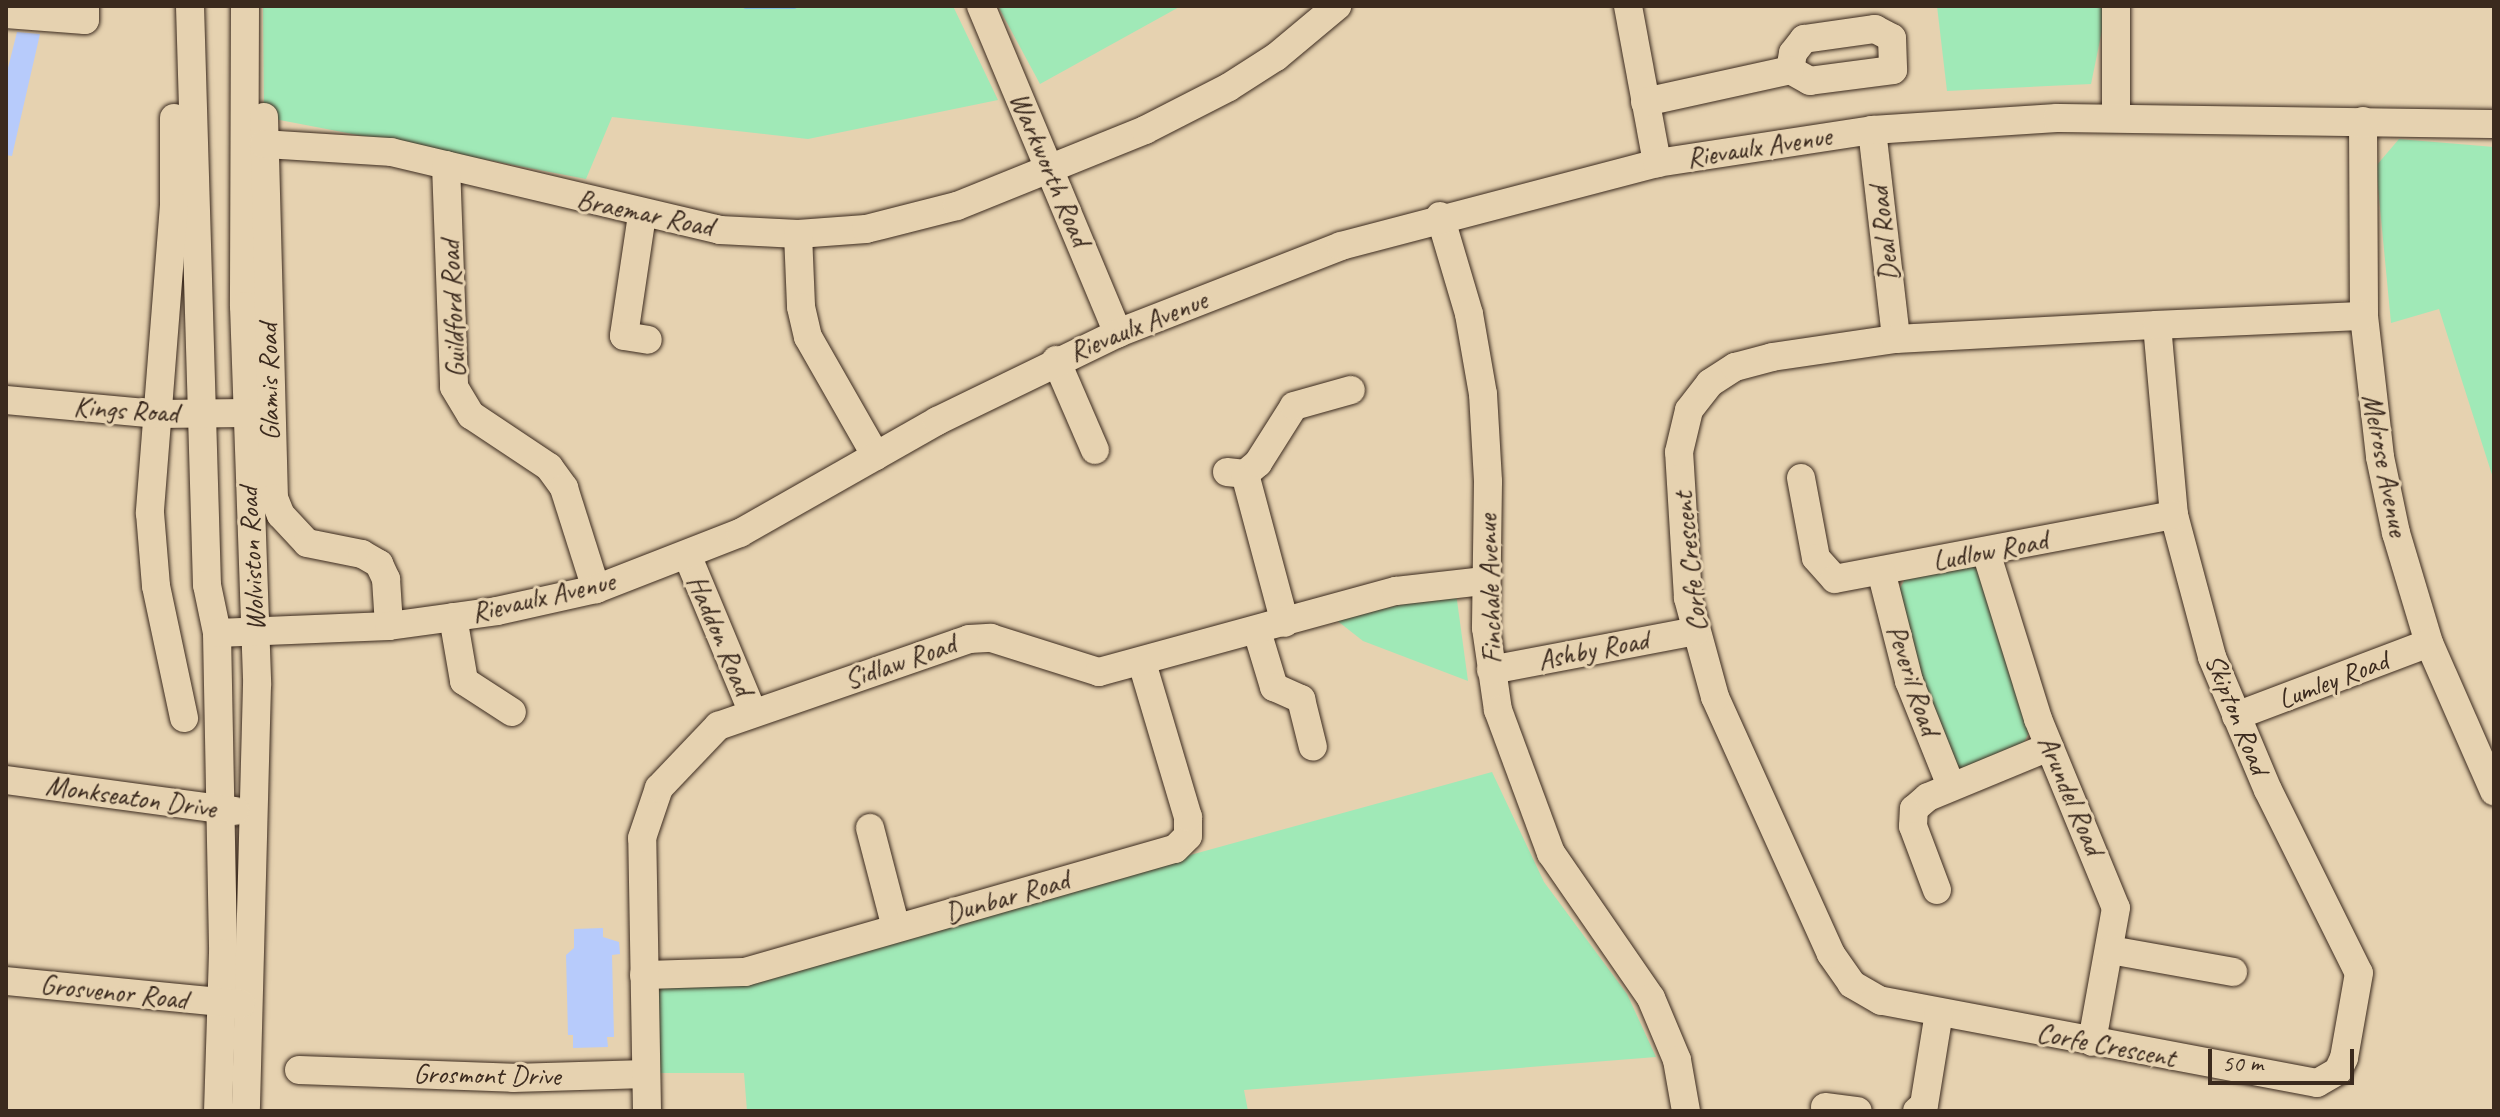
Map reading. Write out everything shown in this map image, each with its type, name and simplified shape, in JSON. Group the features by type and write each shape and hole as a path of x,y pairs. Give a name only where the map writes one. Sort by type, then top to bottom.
{"street":[{"path":"6,14 85,20 85,6"},
{"path":"190,6 150,513 156,586 191,632"},
{"path":"177,179 206,6"},
{"name":"Wolviston Road","path":"218,1111 236,1004 256,811 256,632 246,413 245,6"},
{"name":"Warkworth Road","path":"981,6 1118,333"},
{"path":"1050,170 1229,87 1276,57 1337,6"},
{"path":"1628,6 1657,163"},
{"path":"2116,6 2116,115"},
{"path":"1645,102 1790,70"},
{"name":"Rievaulx Avenue","path":"191,632 389,626 453,617 596,589 688,557 790,507 876,456 1056,360 1118,333 1326,251 1440,216 1657,163 1872,130 2116,115 2494,124"},
{"path":"174,118 177,179 203,414 207,585 191,632 184,718"},
{"name":"Melrose Avenue","path":"2363,121 2364,316 2380,457 2396,533 2429,643 2494,791"},
{"name":"Deal Road","path":"1872,130 1896,339"},
{"name":"Braemar Road","path":"264,131 391,152 642,215 720,230 798,234 866,229 957,206 1050,170"},
{"name":"Glamis Road","path":"264,131 274,498 287,523 307,543 362,554 379,564 386,579 389,626"},
{"name":"Guildford Road","path":"446,165 454,387 471,415 549,467 564,488 596,589"},
{"path":"642,215 624,336 648,340"},
{"name":"Finchale Avenue","path":"1440,216 1469,314 1483,394 1488,482 1484,581 1491,670 1498,710 1532,812 1551,853 1651,998 1677,1060 1686,1111"},
{"path":"798,234 801,307 808,337 876,456"},
{"name":"Corfe Crescent","path":"2327,1080 2305,1083 1881,1001 1852,984 1831,954 1715,697 1695,631 1679,452 1682,428 1701,393 1723,374 1749,362 1896,339 2364,316"},
{"name":"Skipton Road","path":"2157,325 2174,515 2212,657 2236,716 2359,973 2344,1058 2327,1080"},
{"name":"Rievaulx Avenue","path":"1056,360 1095,450"},
{"path":"1285,623 1236,473 1258,463 1294,406 1351,390"},
{"name":"Kings Road","path":"6,400 158,414 246,413"},
{"name":"Ludlow Road","path":"1801,478 1816,558 1835,579 2174,515"},
{"name":"Arundel Road","path":"1986,552 2049,747 2112,891 2116,908 2092,1042"},
{"name":"Haddon Road","path":"688,557 753,713"},
{"name":"Peveril Road","path":"1881,571 1939,792"},
{"name":"Sidlaw Road","path":"647,1111 642,838 650,805 707,734 753,713 980,637 1087,671 1142,663 1396,591 1484,581"},
{"path":"453,617 464,681 512,712"},
{"path":"1257,631 1274,687 1301,699 1313,747"},
{"name":"Ashby Road","path":"1491,670 1695,631"},
{"name":"Wolviston Road","path":"191,632 218,811 246,1111"},
{"name":"Lumley Road","path":"2236,716 2429,643"},
{"name":"Dunbar Road","path":"644,975 745,972 1175,849 1188,836 1188,817 1142,663"},
{"path":"1937,890 1913,826 1914,809 1939,792 2049,747"},
{"name":"Monkseaton Drive","path":"6,780 218,811 256,811"},
{"path":"870,828 896,928"},
{"path":"2110,950 2233,972"},
{"name":"Grosvenor Road","path":"6,981 236,1004"},
{"path":"1917,1111 1924,1105 1939,1012"},
{"name":"Grosmont Drive","path":"299,1070 328,1058 513,1078 646,1074"},
{"path":"1825,1107 1858,1111"}],"green space":[{"path":"263,6 953,6 998,100 808,139 612,117 586,179 264,117"},
{"path":"998,6 1181,6 1040,84"},
{"path":"1937,6 2107,6 2091,84 1947,91"},
{"path":"2399,139 2494,147 2494,481 2439,309 2391,323 2376,166"},
{"path":"1967,564 1983,571 2033,725 2019,752 1967,773 1950,765 1895,598 1906,577"},
{"path":"1456,593 1468,681 1363,641 1335,619"},
{"path":"1492,772 1544,882 1627,994 1656,1057 1244,1090 1248,1111 747,1111 744,1073 657,1073 659,986 747,977"}],"building":[{"path":"17,32 40,34 12,156 6,155 6,76"},
{"path":"603,928 603,937 619,942 620,954 612,955 614,1037 607,1037 608,1047 573,1048 573,1035 568,1035 566,955 574,948 574,929"}],"waterway":[{"path":"746,6 794,6"}]}
